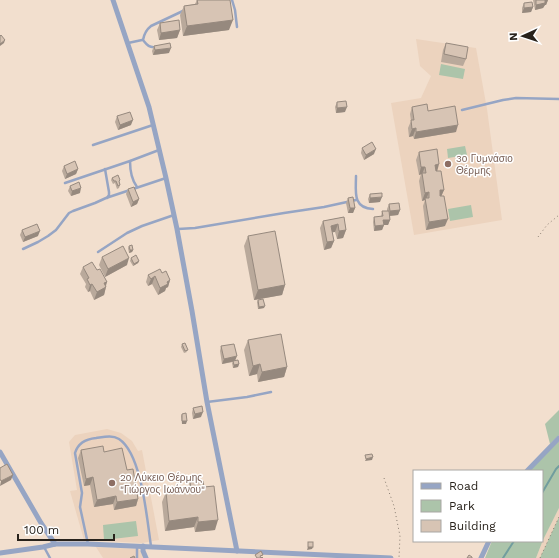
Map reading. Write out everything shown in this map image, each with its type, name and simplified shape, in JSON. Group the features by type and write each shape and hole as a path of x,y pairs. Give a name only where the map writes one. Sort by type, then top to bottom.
{"street":[{"path":"113,0 144,92 160,150 177,229 207,402 237,551"},
{"path":"527,470 559,438"},
{"path":"0,452 41,523 55,544"},
{"path":"482,558 489,542"},
{"path":"0,553 55,544 88,544 391,558"},
{"path":"143,546 143,551 146,558"}],"lane":[{"path":"232,0 237,27"},
{"path":"142,40 147,30 151,26 189,8"},
{"path":"127,43 142,40"},
{"path":"142,40 150,47 160,46"},
{"path":"462,110 516,98 559,99"},
{"path":"93,145 154,125"},
{"path":"65,183 160,150"},
{"path":"130,161 130,173 137,187"},
{"path":"105,169 109,192 109,195 106,198"},
{"path":"356,176 356,200 364,208 373,209"},
{"path":"23,249 38,242 56,230 69,213 73,211 137,187 166,178"},
{"path":"177,229 195,228 324,207 356,200"},
{"path":"98,252 127,233 174,215"},
{"path":"207,402 271,392"},
{"path":"88,544 80,507 82,493 75,453 76,449 82,442 92,438 109,436 119,439 126,445 138,470 151,547"},
{"path":"137,546 137,558"},
{"path":"43,547 50,558"}],"path":[{"path":"538,237 547,225 559,215"},
{"path":"384,478 394,506 400,536 399,558"},
{"path":"540,558 559,517"}],"shaded area":[{"name":"3ο Γυμνάσιο Θέρμης","path":"416,39 476,48 487,109 502,220 414,235 391,103 421,98 431,76 420,66"},
{"name":"2ο Λύκειο Θέρμης \"Γιώργος Ιωάννου\"","path":"107,429 121,433 132,441 138,451 142,450 159,540 142,543 84,540 70,491 77,490 69,442 75,435"},
{"path":"559,508 559,558 536,558"},
{"path":"96,547 139,549 145,558 103,558"}],"green space":[{"path":"441,64 465,69 463,79 439,75"},
{"path":"465,146 467,155 448,158 447,149"},
{"path":"471,205 473,217 450,221 448,209"},
{"path":"559,410 559,435 550,444 545,424"},
{"path":"559,441 559,508 543,540 543,470 529,470"},
{"path":"559,517 559,558 540,558"},
{"path":"136,521 138,536 104,540 103,525"},
{"path":"492,542 542,542 536,558 485,558"}],"building":[{"path":"197,0 230,0 233,20 187,26 184,6 198,4"},
{"path":"536,0 545,0 545,3 536,5"},
{"path":"532,2 533,7 524,8 524,3"},
{"path":"179,20 180,30 161,33 160,23"},
{"path":"1,35 5,40 0,44 0,36"},
{"path":"170,43 171,48 155,50 154,46"},
{"path":"446,43 468,47 466,59 444,54"},
{"path":"346,101 347,107 337,108 337,102"},
{"path":"427,104 428,111 455,106 458,125 416,132 416,128 412,129 411,120 414,120 412,107"},
{"path":"130,112 133,120 120,125 117,116"},
{"path":"372,142 376,149 366,155 362,148"},
{"path":"437,149 439,164 435,165 436,171 441,171 444,190 440,190 440,196 444,196 448,219 429,222 425,198 429,198 429,192 425,193 422,173 426,173 425,167 421,167 419,152"},
{"path":"75,161 78,169 67,174 64,166"},
{"path":"118,175 120,185 118,186 116,181 112,178"},
{"path":"79,182 81,188 72,191 70,186"},
{"path":"134,187 139,199 133,202 128,189"},
{"path":"382,193 382,197 370,198 370,194"},
{"path":"353,197 355,208 350,208 348,198"},
{"path":"399,203 400,210 390,211 389,204"},
{"path":"382,211 389,211 390,220 383,220 384,225 375,226 374,217 383,216"},
{"path":"344,217 346,230 339,231 338,224 331,226 334,241 327,242 323,221"},
{"path":"37,224 40,231 25,237 22,230"},
{"path":"275,231 285,285 258,290 248,236"},
{"path":"132,245 133,250 130,250 129,246"},
{"path":"123,246 129,258 108,269 102,257"},
{"path":"136,255 139,261 134,264 131,258"},
{"path":"92,262 97,270 100,269 107,282 104,283 106,287 97,292 92,284 90,285 87,279 89,278 83,267"},
{"path":"160,269 162,273 166,271 170,280 167,282 168,284 160,288 155,276 151,279 148,275"},
{"path":"263,299 265,306 259,307 258,300"},
{"path":"281,334 287,367 262,372 260,364 253,366 248,340"},
{"path":"185,343 188,350 185,351 182,344"},
{"path":"234,344 237,356 224,359 221,346"},
{"path":"238,360 239,364 234,365 233,361"},
{"path":"202,406 203,412 195,414 193,408"},
{"path":"186,413 187,421 182,421 182,414"},
{"path":"103,446 104,452 122,448 127,470 133,469 138,499 117,502 116,496 97,500 93,477 86,479 81,450"},
{"path":"372,454 373,457 366,459 365,455"},
{"path":"7,464 13,475 1,481 0,468"},
{"path":"203,481 204,487 214,486 218,520 198,522 198,517 169,521 166,492 191,489 190,482"},
{"path":"308,542 313,542 313,547 308,547"},
{"path":"261,551 263,555 260,556 261,558 257,558 255,555"}],"waterway":[{"path":"543,491 559,466"},
{"path":"503,558 513,542"}],"place":[{"name":"3ο Γυμνάσιο Θέρμης","path":"448,164"},
{"name":"2ο Λύκειο Θέρμης \"Γιώργος Ιωάννου\"","path":"112,483"}]}
